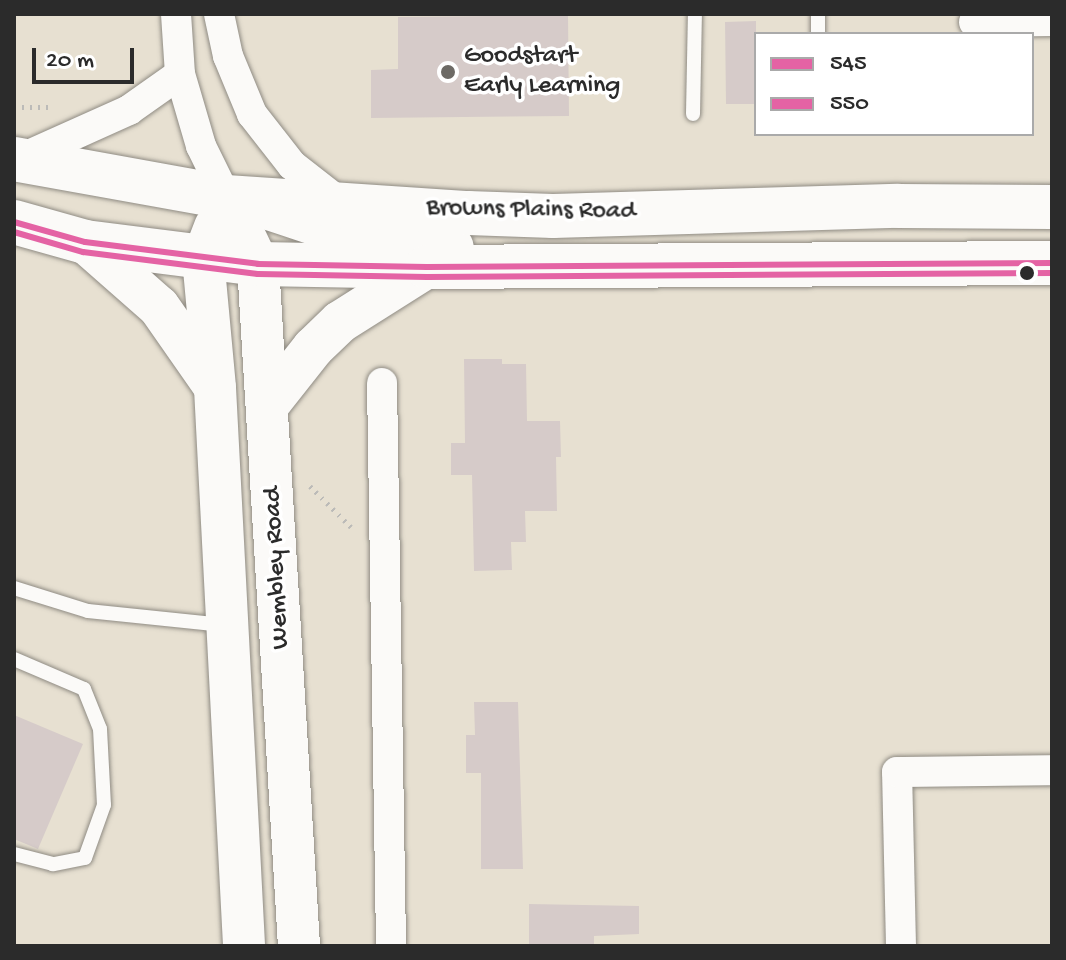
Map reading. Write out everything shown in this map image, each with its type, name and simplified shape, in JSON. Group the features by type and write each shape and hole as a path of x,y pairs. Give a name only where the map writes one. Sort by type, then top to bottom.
{"main road":[{"name":"Browns Plains Road","path":"16,160 226,197 553,216 898,206 1052,207"},
{"name":"Wembley Road","path":"226,197 203,258 215,388 244,946"},
{"name":"Wembley Road","path":"226,197 258,264 272,449 299,946"},
{"path":"226,197 312,221 359,239 403,245 503,248 556,264"},
{"name":"Browns Plains Road","path":"14,222 85,242 258,264 427,267 1052,263"},
{"path":"85,242 159,307 215,388"},
{"path":"268,405 313,348 340,322 427,267"}],"street":[{"name":"Wembley Road","path":"176,14 180,74 201,146 226,197"},
{"path":"219,14 235,80 252,114 292,165 342,204"},
{"path":"974,22 1052,21"},
{"path":"16,160 129,110 180,74"},
{"path":"382,383 391,946"},
{"path":"901,946 897,772 1052,770"}],"lane":[{"path":"693,114 695,14"},
{"path":"16,592 88,611 227,625"},
{"path":"14,659 84,689 100,729 104,805 85,858 53,864 14,854"}],"path":[{"path":"14,107 59,107"},
{"path":"272,449 384,560"}],"building":[{"path":"568,15 569,116 371,118 371,70 398,69 398,17"},
{"path":"756,21 754,104 726,104 725,22"},
{"path":"464,359 502,359 502,364 526,364 527,421 560,421 561,457 556,457 557,511 525,511 526,542 511,542 512,570 474,571 472,475 451,475 451,443 465,443"},
{"path":"474,702 518,702 523,869 481,869 481,773 466,773 466,735 475,735"},
{"path":"14,715 83,744 38,849 14,839"},
{"path":"529,904 639,906 639,934 594,936 594,946 529,946"}],"transit line":[{"name":"545","path":"14,222 85,242 258,264 427,267 1052,263"},
{"name":"550","path":"14,232 83,252 258,274 427,277 1052,273"}],"place":[{"name":"Goodstart Early Learning","path":"448,72"}]}
